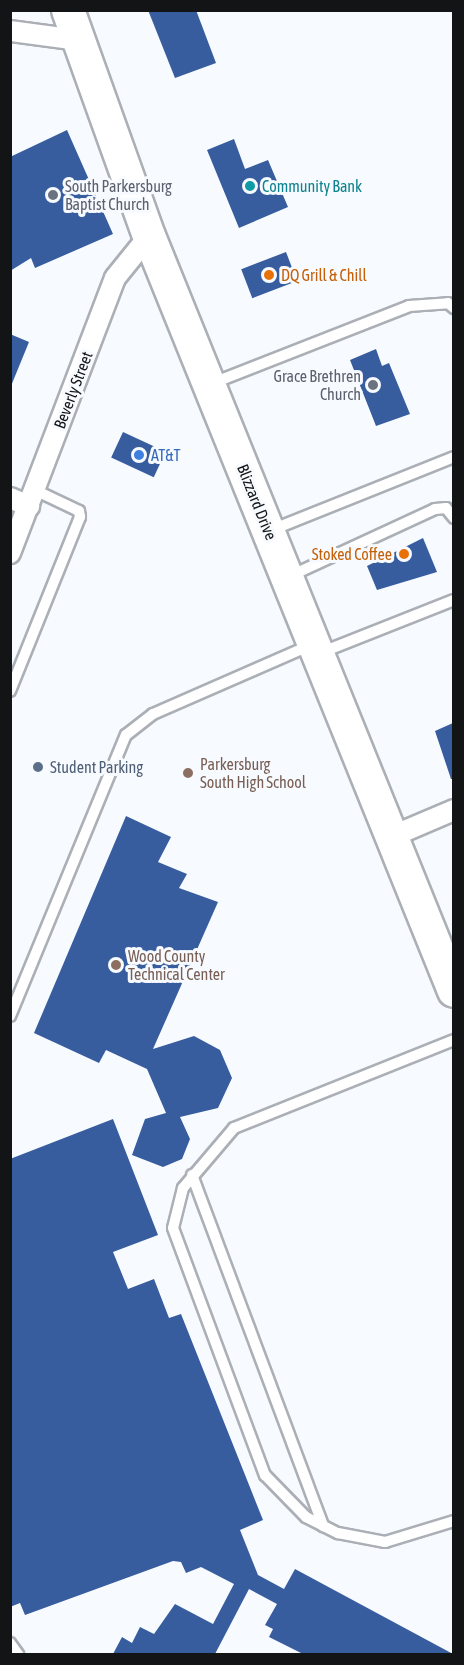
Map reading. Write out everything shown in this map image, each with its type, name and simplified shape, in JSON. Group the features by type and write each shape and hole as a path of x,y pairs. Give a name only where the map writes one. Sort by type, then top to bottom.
{"main road":[{"name":"Blizzard Drive","path":"68,10 149,236 393,836 453,991"}],"street":[{"path":"10,32 78,40"},
{"name":"Beverly Street","path":"10,553 115,278 149,236"},
{"path":"10,498 32,498"},
{"path":"393,836 453,810"}],"lane":[{"path":"210,384 409,306 448,303 453,308"},
{"path":"269,531 453,457"},
{"path":"10,691 80,517 32,498"},
{"path":"288,577 435,509 446,508 453,518"},
{"path":"10,1016 126,735 153,714 317,648 453,600"},
{"path":"453,1040 234,1128 192,1175 173,1228 265,1475 306,1517 322,1526 385,1542 453,1521"},
{"path":"192,1175 322,1526"},
{"path":"10,1643 18,1654"}],"building":[{"path":"148,10 196,10 216,63 175,78"},
{"name":"South Parkersburg Baptist Church","path":"67,130 113,234 35,268 31,258 10,271 10,157"},
{"name":"Community Bank","path":"234,139 245,169 268,160 288,207 239,228 207,150"},
{"name":"DQ Grill & Chill","path":"286,252 297,281 252,298 241,269"},
{"path":"10,334 29,342 11,386 10,386"},
{"name":"Grace Brethren Church","path":"376,349 382,366 389,363 410,414 376,426 350,360"},
{"name":"AT&T","path":"123,432 166,452 154,477 111,457"},
{"path":"423,538 437,572 377,590 367,566"},
{"path":"453,723 453,779 451,779 435,731"},
{"path":"126,816 171,837 158,862 187,874 179,888 218,902 153,1049 194,1036 220,1050 232,1078 218,1108 180,1117 190,1139 182,1159 163,1167 132,1155 145,1119 166,1113 147,1069 106,1050 99,1063 34,1033"},
{"path":"113,1119 158,1235 113,1252 128,1289 154,1279 169,1318 181,1314 263,1520 240,1530 258,1575 284,1589 295,1569 453,1654 303,1654 269,1637 273,1629 265,1625 277,1604 249,1589 215,1654 113,1654 122,1637 132,1643 140,1627 154,1634 175,1604 213,1624 234,1584 201,1567 186,1573 181,1562 173,1561 25,1615 20,1603 10,1607 10,1159"}],"place":[{"name":"Community Bank","path":"250,186"},
{"name":"South Parkersburg Baptist Church","path":"53,195"},
{"name":"DQ Grill & Chill","path":"269,275"},
{"name":"Grace Brethren Church","path":"373,385"},
{"name":"AT&T","path":"139,455"},
{"name":"Stoked Coffee","path":"404,554"},
{"name":"Student Parking","path":"38,767"},
{"name":"Parkersburg South High School","path":"188,773"},
{"name":"Wood County Technical Center","path":"116,965"}]}
